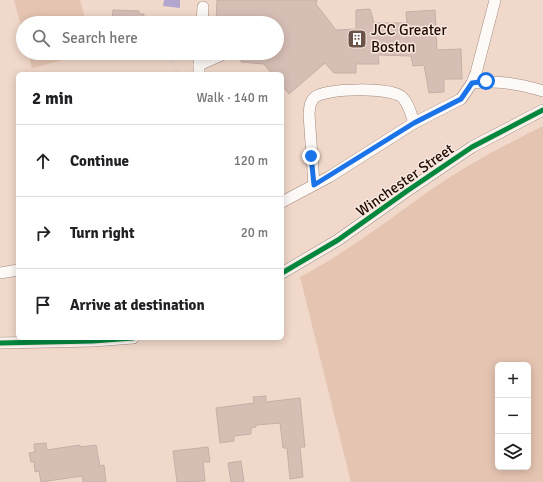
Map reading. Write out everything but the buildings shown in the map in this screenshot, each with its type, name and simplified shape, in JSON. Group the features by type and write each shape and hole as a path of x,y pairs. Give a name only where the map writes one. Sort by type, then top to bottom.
{"street":[{"path":"284,201 314,185 414,123 461,99 472,83 495,0"},
{"path":"202,16 203,7"},
{"path":"199,70 200,60"},
{"path":"199,70 215,60"},
{"path":"472,83 498,81 520,84 543,91"},
{"path":"314,185 309,114 310,105 314,98 321,94 366,89 388,91 401,97 405,101 414,123"},
{"name":"Winchester Street","path":"284,272 338,240 407,190 472,148 543,110"},
{"path":"0,273 16,270"},
{"path":"0,343 106,340"}],"path":[{"path":"171,60 179,72"}],"shaded area":[{"path":"14,0 80,0 84,16 18,16"},
{"path":"164,0 180,0 180,8 163,6"},
{"path":"30,60 63,60 32,68"},
{"path":"543,126 543,482 351,482 300,277 335,257 445,180 486,156"}],"cycle path":[{"path":"284,272 338,240 472,147 543,110"},
{"path":"0,343 106,340"}],"place":[{"name":"JCC Greater Boston","path":"357,39"}],"route":[{"path":"311,156 314,185 414,123 461,99 472,83 486,81"}]}
